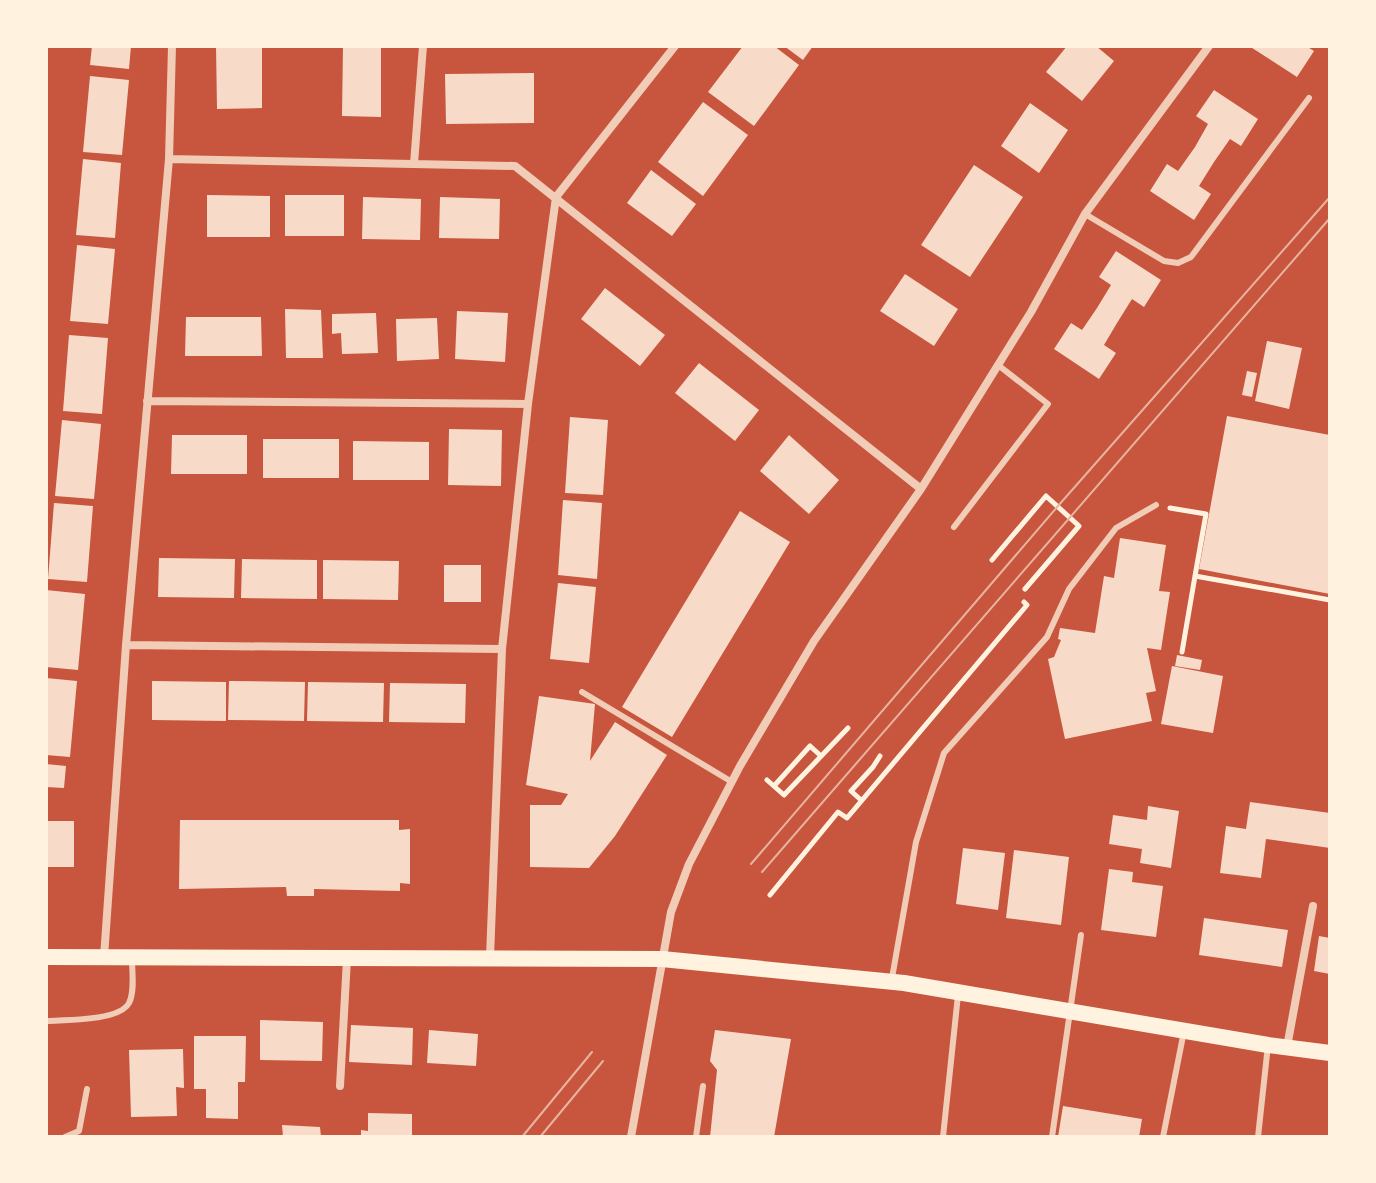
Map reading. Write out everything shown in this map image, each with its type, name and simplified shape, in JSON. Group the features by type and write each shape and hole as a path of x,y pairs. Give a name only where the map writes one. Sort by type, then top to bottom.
{"main road":[{"path":"46,957 662,959 959,991 1330,1053"}],"street":[{"path":"104,957 126,645 169,159 172,46"},
{"path":"414,164 423,46"},
{"path":"490,957 502,649 528,404 556,197 675,46"},
{"path":"631,1137 671,912 689,864 732,782 814,641 921,489 1031,312 1085,214 1209,46"},
{"path":"169,159 515,166 921,489"},
{"path":"147,401 528,404"},
{"path":"126,645 502,649"},
{"path":"1287,1048 1313,906"},
{"path":"340,1086 347,959"}],"lane":[{"path":"1085,214 1164,261 1178,263 1191,257 1309,98"},
{"path":"954,527 1048,404 998,365"},
{"path":"892,982 916,842 944,753 1047,637 1069,589 1116,528 1156,505"},
{"path":"582,692 732,782"},
{"path":"1052,1137 1081,935"},
{"path":"46,1021 94,1018 123,1011 131,1001 132,958"},
{"path":"943,1137 959,991"},
{"path":"1163,1137 1184,1031"},
{"path":"1258,1137 1268,1045"},
{"path":"696,1137 703,1086"},
{"path":"65,1137 79,1131 87,1089"}],"path":[{"path":"992,560 1046,496 1058,506 1079,526 1025,589"},
{"path":"1156,505 1206,514 1182,652"},
{"path":"1195,576 1330,600"},
{"path":"770,895 838,812 847,818 1027,605 1024,602"},
{"path":"767,780 784,795 848,728"},
{"path":"774,786 810,746 821,756"},
{"path":"861,800 851,791 880,756"}],"building":[{"path":"92,46 131,46 129,69 90,65"},
{"path":"216,46 262,46 262,108 217,109"},
{"path":"343,46 381,46 381,117 342,116"},
{"path":"743,46 774,46 799,65 754,126 708,92"},
{"path":"784,46 813,46 803,60"},
{"path":"1067,46 1096,46 1114,61 1082,101 1046,72"},
{"path":"1249,46 1306,46 1314,51 1297,77"},
{"path":"534,73 534,123 446,124 445,74"},
{"path":"90,76 129,80 122,155 83,152"},
{"path":"1214,90 1258,119 1241,146 1230,139 1214,162 1199,186 1211,194 1194,220 1150,191 1167,164 1178,171 1195,147 1208,124 1196,116"},
{"path":"703,102 748,135 703,196 658,162"},
{"path":"1030,103 1068,130 1039,173 1001,146"},
{"path":"83,159 121,163 115,238 76,235"},
{"path":"974,165 1023,197 970,277 921,245"},
{"path":"651,170 696,204 672,236 627,203"},
{"path":"207,195 270,196 270,237 207,237"},
{"path":"285,195 344,195 344,236 285,236"},
{"path":"363,197 421,199 420,240 362,239"},
{"path":"440,197 500,199 499,239 439,238"},
{"path":"77,245 115,249 108,324 70,321"},
{"path":"1116,251 1161,280 1144,307 1132,299 1104,345 1116,353 1099,379 1054,349 1071,323 1082,330 1097,308 1111,285 1099,277"},
{"path":"905,274 958,309 934,346 880,311"},
{"path":"605,288 665,335 640,366 581,319"},
{"path":"285,309 321,310 323,358 286,358"},
{"path":"457,311 508,313 505,362 455,359"},
{"path":"376,313 378,353 342,354 341,333 332,334 332,314"},
{"path":"186,317 261,317 262,356 185,356"},
{"path":"437,318 439,359 397,361 396,319"},
{"path":"69,335 108,338 102,414 63,411"},
{"path":"1267,341 1302,348 1289,409 1255,401"},
{"path":"699,363 759,410 735,441 675,393"},
{"path":"1247,371 1257,373 1252,397 1242,395"},
{"path":"1227,416 1330,435 1330,594 1199,569"},
{"path":"570,417 608,420 603,495 565,493"},
{"path":"62,420 101,424 94,499 55,496"},
{"path":"449,429 502,430 501,486 448,485"},
{"path":"172,435 247,435 247,474 171,474"},
{"path":"789,435 839,480 809,514 760,471"},
{"path":"263,439 339,439 339,478 263,478"},
{"path":"353,441 429,442 429,480 353,480"},
{"path":"563,500 602,503 597,579 558,575"},
{"path":"54,503 93,506 87,582 48,579"},
{"path":"740,511 790,542 672,737 622,707"},
{"path":"1120,538 1166,545 1159,591 1170,592 1161,650 1147,648 1156,691 1146,693 1152,721 1065,739 1048,659 1054,657 1061,640 1058,639 1060,628 1095,633 1104,576 1114,578"},
{"path":"159,558 235,559 234,598 158,597"},
{"path":"242,559 317,560 317,599 241,598"},
{"path":"323,560 399,561 398,600 323,599"},
{"path":"444,565 481,565 481,602 444,602"},
{"path":"558,583 596,587 589,663 550,659"},
{"path":"46,590 85,594 78,670 46,667"},
{"path":"1177,655 1202,660 1200,670 1175,666"},
{"path":"1172,666 1223,676 1213,733 1161,724"},
{"path":"46,678 77,681 70,757 46,755"},
{"path":"152,681 226,682 226,721 152,720"},
{"path":"229,681 305,682 304,721 228,720"},
{"path":"308,682 384,683 383,722 307,721"},
{"path":"390,683 466,684 465,723 389,722"},
{"path":"539,696 595,704 590,761 615,722 667,755 615,836 589,868 530,867 530,805 561,805 568,794 526,785"},
{"path":"46,764 66,766 64,788 46,787"},
{"path":"1250,802 1330,813 1330,848 1266,839 1261,878 1220,873 1226,826 1246,829"},
{"path":"1148,806 1179,811 1171,868 1140,863 1142,849 1109,844 1113,815 1147,820"},
{"path":"180,820 399,820 399,830 410,829 410,884 400,883 400,891 314,889 314,896 287,896 286,887 179,889"},
{"path":"46,821 74,821 74,867 46,867"},
{"path":"963,848 1005,853 998,910 956,904"},
{"path":"1014,850 1069,857 1061,925 1006,918"},
{"path":"1109,869 1133,872 1132,882 1163,886 1156,937 1101,930"},
{"path":"1204,918 1288,930 1282,967 1199,955"},
{"path":"1319,936 1330,938 1330,974 1314,971"},
{"path":"260,1020 323,1022 322,1061 260,1060"},
{"path":"351,1025 413,1028 412,1065 349,1062"},
{"path":"429,1030 478,1034 476,1066 427,1063"},
{"path":"715,1030 791,1039 774,1137 710,1137 717,1070 710,1061"},
{"path":"194,1036 246,1036 245,1082 238,1082 238,1119 206,1118 206,1089 194,1089"},
{"path":"183,1049 184,1088 176,1087 177,1116 131,1117 129,1050"},
{"path":"1063,1106 1142,1119 1139,1137 1058,1137"},
{"path":"368,1113 412,1114 412,1137 361,1137 361,1130 368,1131"},
{"path":"282,1125 320,1127 321,1137 283,1137"}],"tram line":[{"path":"751,864 1058,506 1330,197"},
{"path":"762,872 1330,218"},
{"path":"522,1137 592,1052"},
{"path":"540,1137 603,1061"}]}
